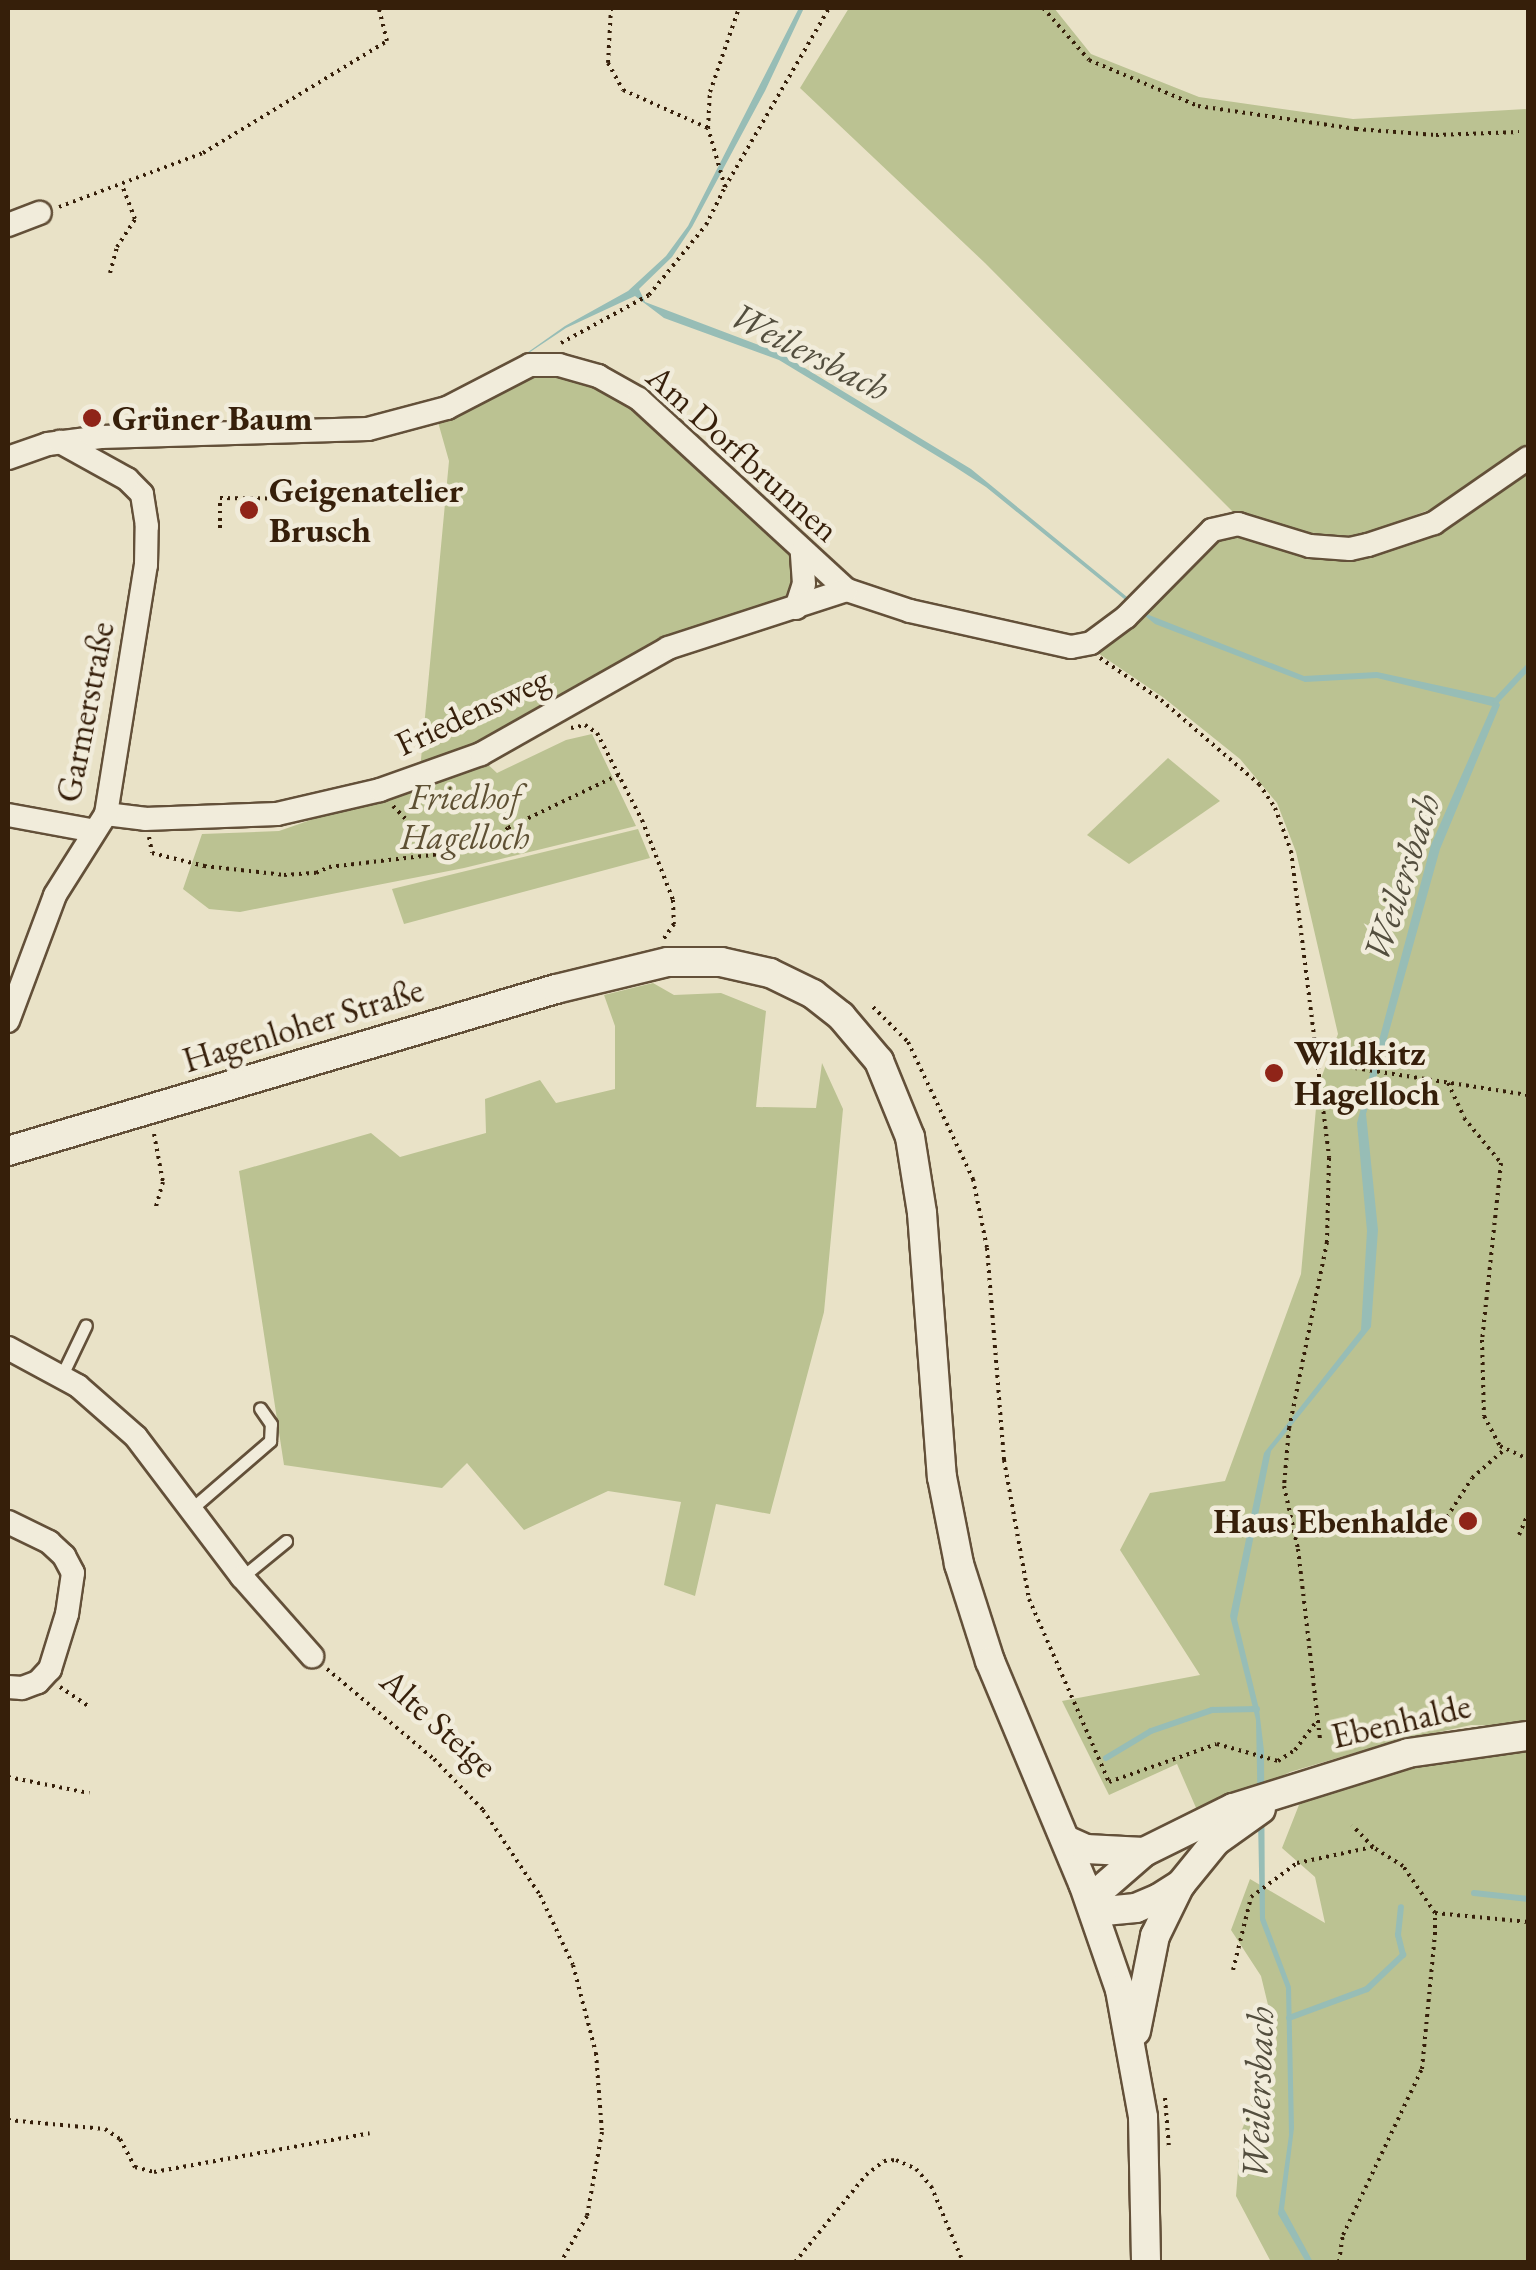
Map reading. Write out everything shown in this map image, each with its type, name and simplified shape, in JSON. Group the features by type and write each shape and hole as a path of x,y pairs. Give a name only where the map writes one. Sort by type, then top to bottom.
{"street":[{"path":"8,225 40,214"},
{"path":"8,458 60,442 154,434 368,429 430,415 516,371 545,362"},
{"name":"Am Dorfbrunnen","path":"545,362 598,376 639,399 847,590"},
{"name":"Garmerstraße","path":"8,1021 55,895 101,823 144,578 146,510 142,494 127,479 60,442"},
{"path":"847,590 1042,644 1082,645 1126,618 1212,530 1238,524 1310,546 1368,546 1434,524 1528,458"},
{"path":"796,608 804,584 802,552"},
{"name":"Friedensweg","path":"8,815 101,823 277,814 380,790 481,754 668,648 847,590"},
{"name":"Hagenloher Straße","path":"8,1151 620,971 653,965 721,962 788,980 841,1016 888,1078 910,1137 918,1179 939,1448 953,1542 990,1661 1092,1906 1120,1990 1134,2052"},
{"path":"8,1348 62,1376 136,1438 242,1577 312,1656"},
{"path":"8,1522 49,1542 64,1556 72,1573 58,1648 44,1675 22,1688 8,1686"},
{"name":"Ebenhalde","path":"1092,1906 1144,1852 1233,1808 1408,1753 1528,1736"},
{"name":"Ebenhalde","path":"1092,1906 1136,1908 1180,1884 1216,1842 1292,1789"},
{"path":"1066,1840 1102,1851 1144,1852"},
{"path":"1146,2262 1144,2140 1134,2052 1150,1953 1180,1884"}],"lane":[{"path":"62,1376 86,1324"},
{"path":"190,1510 270,1442 271,1424 260,1408"},
{"path":"242,1577 286,1541"}],"path":[{"path":"40,214 203,154 386,41 379,8"},
{"path":"610,8 608,63 623,90 708,128"},
{"path":"725,187 708,128 710,92 739,8"},
{"path":"545,362 570,335 649,295 682,260 829,8"},
{"path":"1043,8 1088,60 1198,106 1356,129 1436,134 1520,132"},
{"path":"110,273 117,247 135,219 122,185"},
{"path":"220,528 220,498 314,496 313,499"},
{"path":"1082,645 1161,700 1237,763 1275,808 1291,851 1318,1040 1329,1158 1328,1242 1289,1428 1284,1486 1300,1567 1320,1739"},
{"path":"550,718 566,729 584,726 597,733 620,774 675,912 674,924 654,951 653,965"},
{"path":"145,819 152,853 239,872 316,873 330,867 484,849 508,828 620,774"},
{"path":"380,790 438,852"},
{"path":"873,1007 908,1042 973,1179 987,1248 1004,1460 1020,1560 1037,1623 1109,1782 1217,1744 1278,1761 1294,1750 1316,1722"},
{"path":"1318,1040 1355,1068 1398,1078 1528,1094"},
{"path":"1448,1083 1464,1118 1501,1163 1482,1340 1484,1416 1502,1447 1528,1459"},
{"path":"150,1110 163,1182 156,1210"},
{"path":"1447,1518 1472,1478 1502,1447"},
{"path":"1519,1535 1528,1514"},
{"name":"Alte Steige","path":"312,1656 434,1759 483,1810 540,1895 573,1965 598,2066 602,2132 587,2216 561,2262"},
{"path":"44,1675 88,1706"},
{"path":"8,1776 89,1793"},
{"path":"1339,2262 1343,2235 1422,2069 1435,1912 1403,1866 1373,1847 1352,1826"},
{"path":"1233,1970 1251,1897 1296,1863 1373,1847"},
{"path":"1435,1912 1528,1922"},
{"path":"1163,2094 1168,2118 1166,2165"},
{"path":"8,2120 105,2128 120,2140 135,2168 154,2172 370,2134"},
{"path":"794,2262 866,2175 884,2161 896,2160 916,2169 938,2198 962,2262"}],"green space":[{"path":"849,8 1054,8 1091,54 1199,97 1353,119 1528,109 1528,447 1450,502 1362,535 1298,537 1233,512 985,263 800,88"},
{"path":"531,366 624,393 791,554 795,585 772,611 420,770 449,461 436,415"},
{"path":"1528,465 1528,1726 1471,1725 1385,1744 1290,1772 1200,1817 1177,1764 1109,1795 1062,1701 1200,1675 1120,1550 1150,1493 1225,1481 1301,1274 1318,1086 1338,1034 1296,852 1277,803 1240,759 1164,698 1089,647 1222,533 1362,554"},
{"name":"Friedhof Hagelloch","path":"592,734 636,826 464,868 240,912 209,909 183,889 202,834 279,831 483,760 497,773 566,740"},
{"path":"1168,758 1220,801 1129,864 1087,835"},
{"path":"638,829 650,858 404,924 392,889"},
{"path":"653,983 674,995 721,993 766,1011 756,1107 816,1108 822,1063 843,1109 824,1312 770,1514 716,1504 695,1596 664,1585 681,1502 608,1491 524,1530 467,1463 442,1488 284,1465 239,1171 371,1133 400,1157 486,1133 485,1099 540,1080 556,1103 615,1089 615,1026 604,995"},
{"path":"1528,1736 1528,2262 1271,2262 1236,2196 1241,2132 1277,2042 1261,1976 1231,1930 1250,1879 1325,1923 1315,1877 1282,1848 1308,1782"}],"water":[{"path":"799,8 804,8 765,91 692,227 672,257 639,289 645,302 780,353 971,469 1149,615 1304,676 1377,672 1496,698 1500,705 1440,849 1366,1114 1378,1230 1371,1327 1271,1451 1237,1619 1259,1709 1264,1751 1265,1918 1291,1987 1294,2128 1284,2209 1313,2262 1306,2262 1278,2214 1289,2135 1286,1988 1260,1920 1256,1720 1230,1616 1264,1453 1361,1330 1367,1231 1357,1123 1431,845 1492,706 1377,678 1305,682 1155,624 986,487 952,465 779,360 664,318 635,296 566,328 500,372 565,326 628,291 666,256 688,226"}],"waterway":[{"path":"1496,701 1528,667"},
{"path":"1106,1758 1151,1731 1212,1710 1257,1709"},
{"path":"1474,1893 1528,1899"},
{"name":"Weilersbach","path":"1289,2018 1367,1989 1403,1955 1398,1935 1401,1907"}],"place":[{"name":"Grüner Baum","path":"92,418"},
{"name":"Geigenatelier Brusch","path":"249,510"},
{"name":"Wildkitz Hagelloch","path":"1274,1073"},
{"name":"Haus Ebenhalde","path":"1468,1521"}]}
